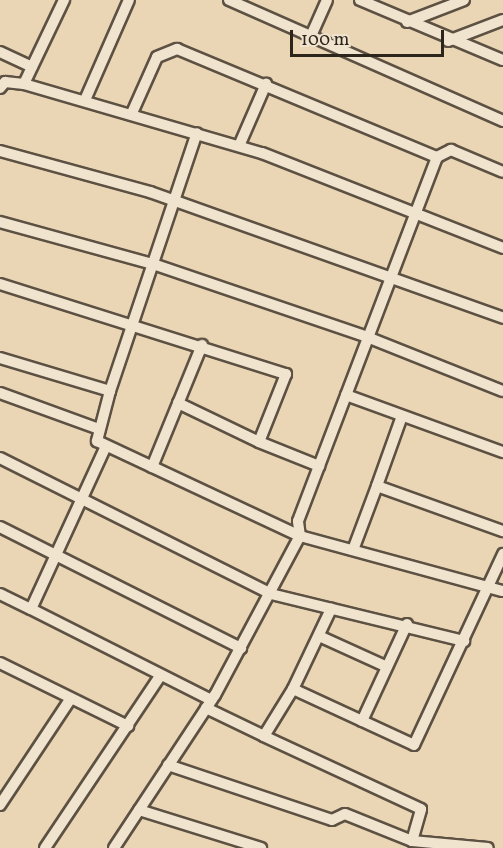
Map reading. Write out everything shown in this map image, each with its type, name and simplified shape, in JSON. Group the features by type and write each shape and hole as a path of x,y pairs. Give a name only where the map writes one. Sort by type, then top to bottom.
{"street":[{"path":"85,100 129,0"},
{"path":"229,0 503,121"},
{"path":"311,36 327,0"},
{"path":"360,0 448,41 501,58"},
{"path":"387,0 392,15"},
{"path":"431,0 435,11"},
{"path":"407,22 464,0"},
{"path":"24,84 61,1"},
{"path":"448,41 503,20"},
{"path":"132,113 163,50 177,49 266,84 436,157"},
{"path":"0,52 32,67"},
{"path":"0,88 5,82 24,84 132,113 239,146 503,248"},
{"path":"239,146 266,84"},
{"path":"197,133 110,392 97,441 300,536 490,585 503,591"},
{"path":"114,848 208,704 271,594 300,536 298,520 436,157 451,150 503,172"},
{"path":"0,151 173,200 390,275 503,318"},
{"path":"0,222 153,264 367,337 503,391"},
{"path":"0,284 134,323 286,374 259,442"},
{"path":"152,467 202,345"},
{"path":"0,358 110,392"},
{"path":"0,393 99,429"},
{"path":"346,395 503,452"},
{"path":"178,403 259,442 319,466"},
{"path":"353,550 402,416"},
{"path":"31,609 58,556 106,446"},
{"path":"0,459 271,594 406,624 464,640"},
{"path":"377,486 503,531"},
{"path":"0,527 241,648"},
{"path":"293,689 414,745 503,554"},
{"path":"0,594 161,675 264,736 421,810 412,840"},
{"path":"264,736 293,689 332,609"},
{"path":"362,721 406,624"},
{"path":"319,636 385,666"},
{"path":"0,663 128,726"},
{"path":"45,848 161,675"},
{"path":"1,800 71,698"},
{"path":"168,765 332,820 345,814 412,840 488,848"},
{"path":"139,810 261,848"}]}
